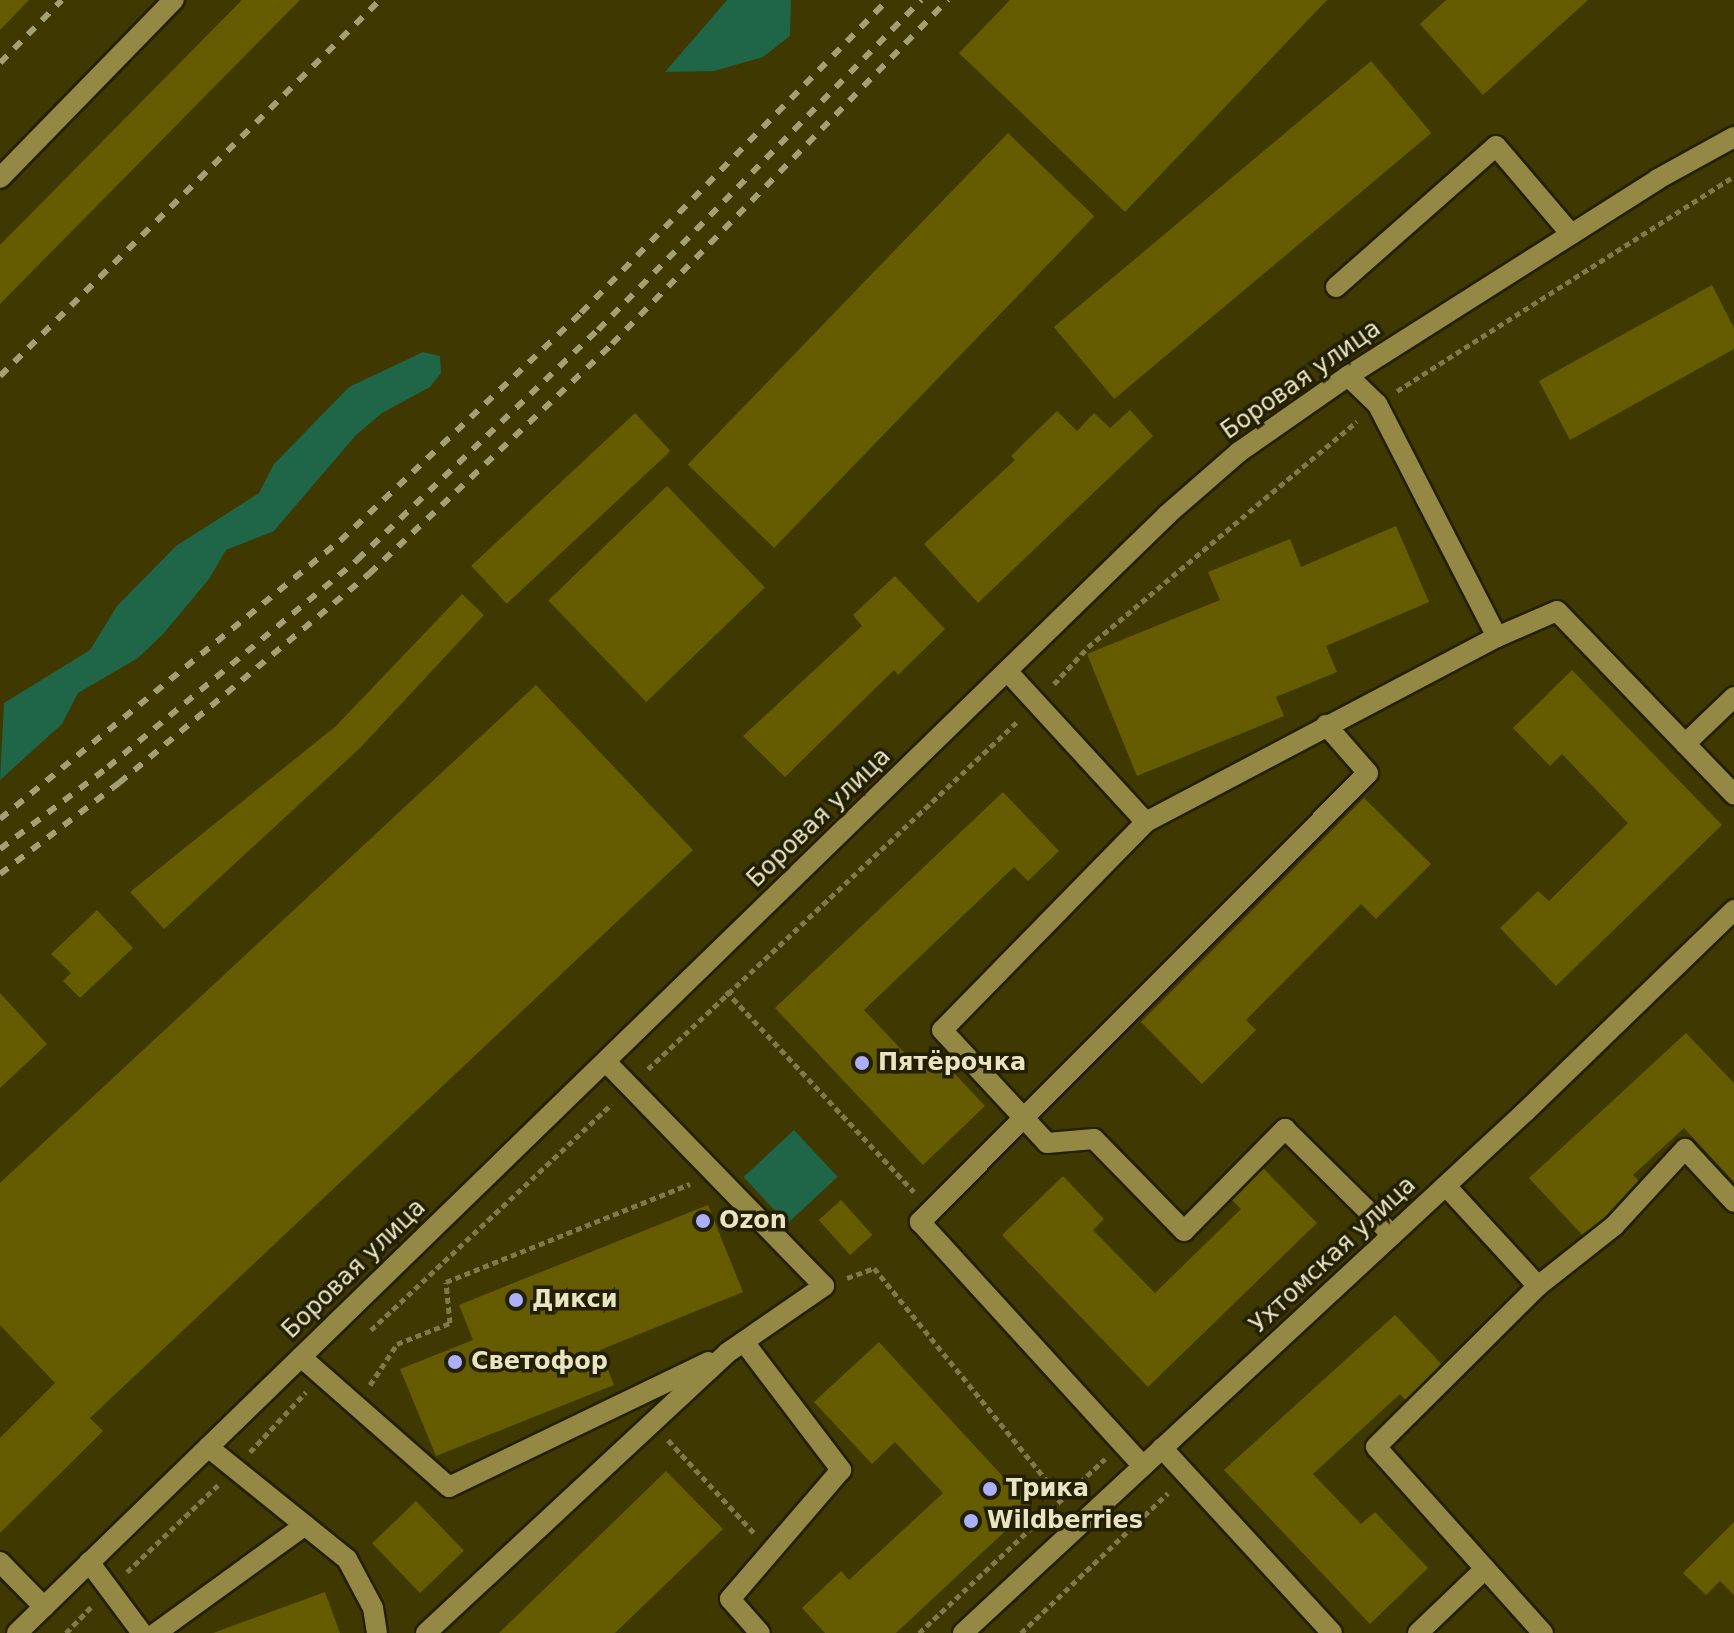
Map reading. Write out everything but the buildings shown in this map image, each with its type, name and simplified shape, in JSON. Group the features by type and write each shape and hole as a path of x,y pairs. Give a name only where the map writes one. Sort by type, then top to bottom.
{"street":[{"path":"0,178 174,0"},
{"name":"Боровая улица","path":"17,1633 1007,671 1239,452 1348,376 1571,234 1734,137"},
{"path":"1336,287 1496,146 1571,234"},
{"path":"1348,376 1377,404 1497,637"},
{"path":"1392,1235 1285,1129 1184,1231 1094,1139 1047,1143 942,1030 1146,822 1497,637 1557,611 1734,794"},
{"path":"1007,671 1146,822"},
{"path":"1685,744 1734,697"},
{"path":"1143,1466 920,1222 1026,1121 1368,773 1326,725"},
{"name":"Ухтомская улица","path":"963,1633 1446,1186 1734,910"},
{"path":"426,1633 735,1347 824,1286 606,1062"},
{"path":"1543,1633 1376,1447 1538,1286 1614,1226 1685,1149 1734,1202"},
{"path":"1446,1186 1538,1286"},
{"path":"301,1357 449,1487 735,1347"},
{"path":"735,1347 841,1470 730,1599 760,1633"},
{"path":"208,1447 347,1559 373,1608 377,1633"},
{"path":"1162,1448 1332,1633"},
{"path":"156,1633 305,1525"},
{"path":"0,1562 44,1607"},
{"path":"89,1562 142,1633"},
{"path":"1418,1633 1485,1569"}],"path":[{"path":"368,1333 1037,703"},
{"path":"357,1406 397,1344 450,1323 446,1282 715,1173"},
{"path":"824,1286 874,1268 1062,1499"},
{"path":"92,1606 235,1468 322,1376"},
{"path":"652,1423 771,1551"},
{"path":"919,1633 1123,1443"},
{"path":"1021,1633 1109,1551"}],"green space":[{"path":"727,0 791,0 790,36 763,57 714,71 665,72"},
{"path":"423,352 440,356 441,373 430,387 382,413 356,435 274,531 226,550 209,579 163,634 138,658 78,693 62,724 0,780 4,703 90,650 117,606 176,546 259,493 274,464 349,387"},
{"path":"794,1130 838,1177 787,1224 744,1177"}],"railway":[{"path":"0,63 62,0"},
{"path":"0,376 380,0"},
{"path":"0,819 340,541 581,313 887,0"},
{"path":"0,849 108,767 357,560 598,330 921,0"},
{"path":"0,874 119,783 369,574 612,344 948,0"}],"place":[{"name":"Пятёрочка","path":"862,1063"},
{"name":"Ozon","path":"703,1221"},
{"name":"Дикси","path":"516,1300"},
{"name":"Светофор","path":"455,1362"},
{"name":"Трика","path":"990,1489"},
{"name":"Wildberries","path":"971,1521"}]}
